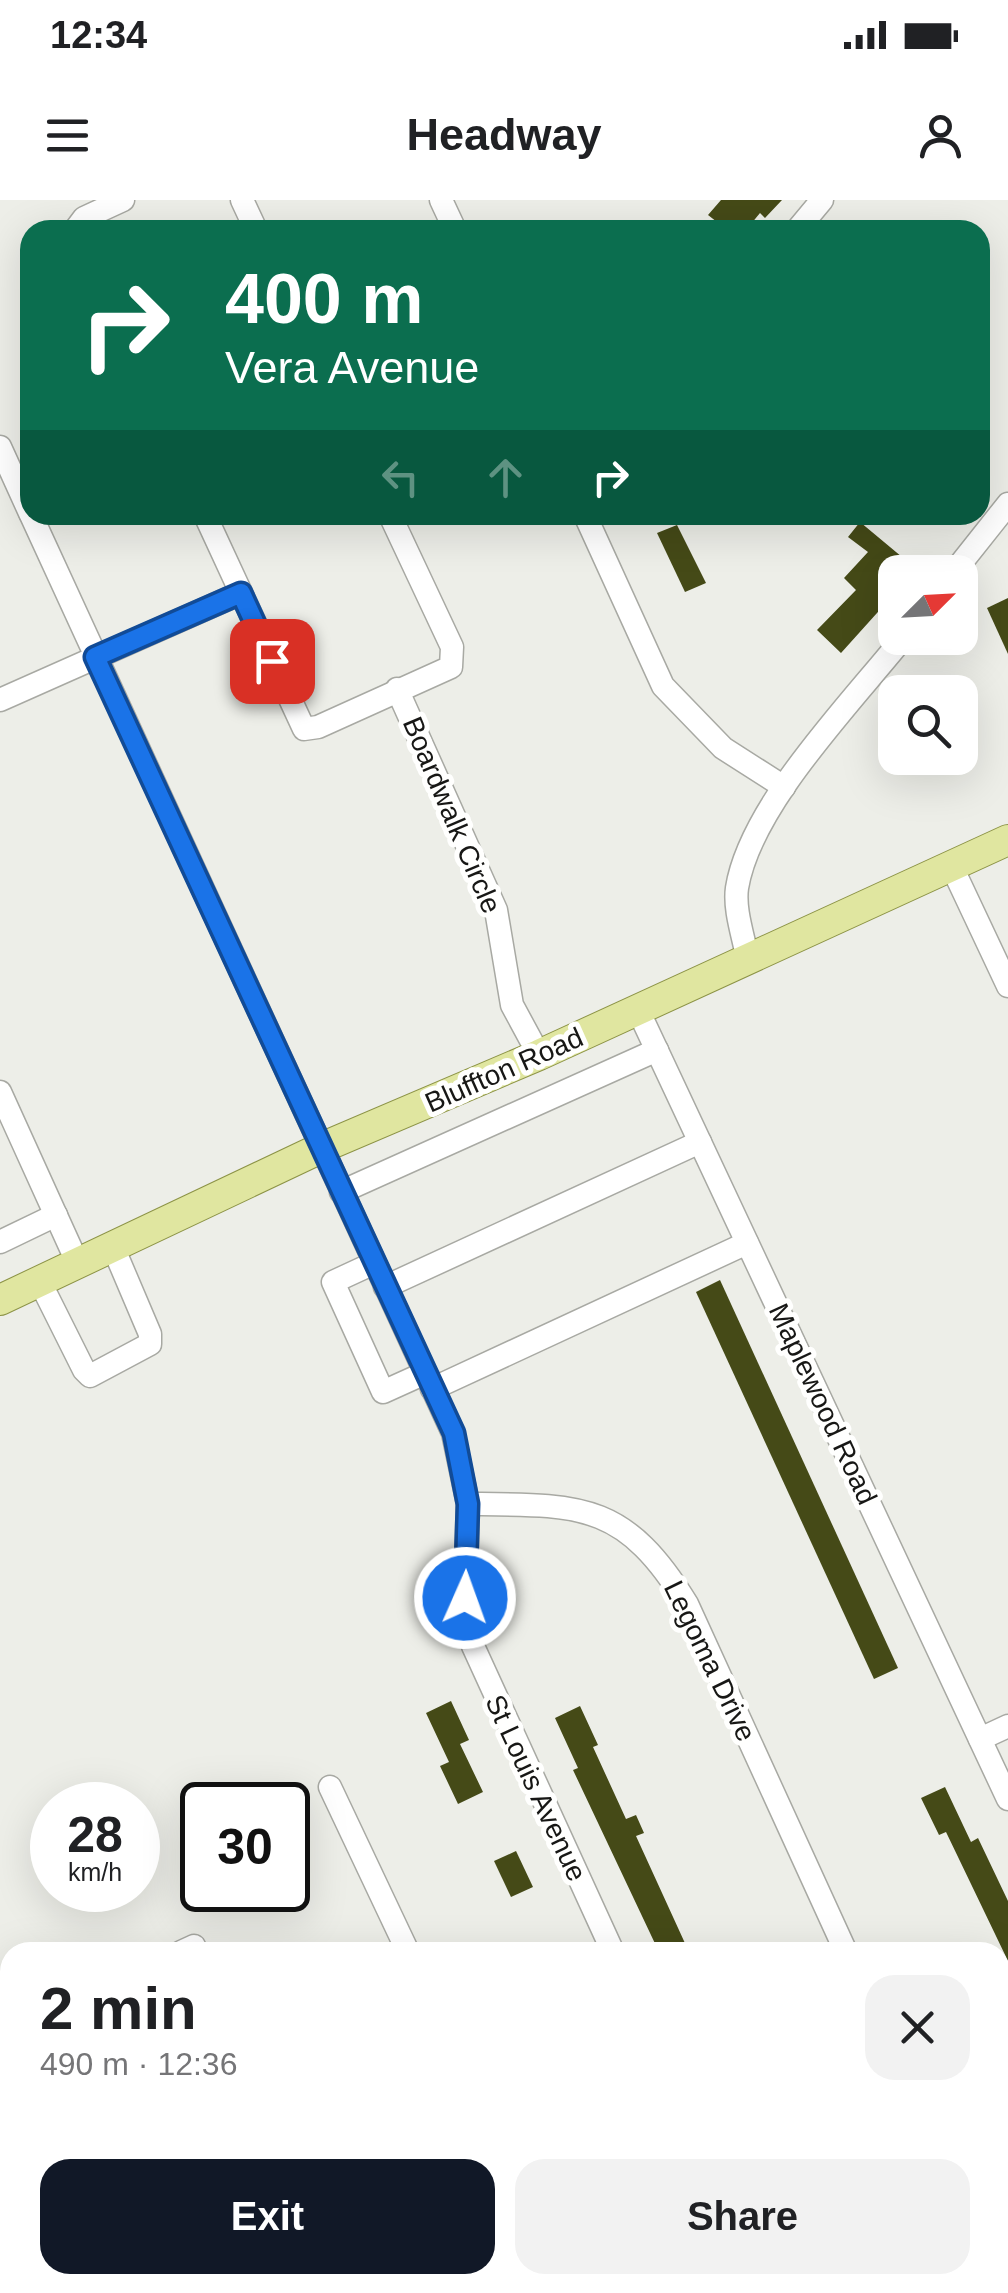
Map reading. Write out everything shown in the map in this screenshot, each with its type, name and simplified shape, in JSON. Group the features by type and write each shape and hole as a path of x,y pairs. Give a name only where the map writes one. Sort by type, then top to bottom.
{"main road":[{"name":"Bluffton Road","path":"0,1300 321,1148 539,1056 748,956 1008,840"}],"street":[{"path":"82,220 122,200"},
{"path":"805,220 822,200"},
{"name":"St Louis Avenue","path":"0,447 20,492"},
{"path":"968,555 1008,504"},
{"name":"St Louis Avenue","path":"35,525 454,1433 468,1504 465,1598 473,1646 608,1942"},
{"name":"Boardwalk Circle","path":"210,525 304,729 451,667 452,648 395,525"},
{"path":"589,525 663,686 723,748 784,788"},
{"path":"0,700 241,593"},
{"path":"748,956 736,892 745,857 784,788 889,655"},
{"name":"Boardwalk Circle","path":"397,689 496,910 512,1005 539,1056"},
{"path":"951,866 1008,986"},
{"name":"Maplewood Road","path":"638,1010 1008,1798"},
{"path":"341,1192 657,1050"},
{"path":"0,1092 78,1264"},
{"path":"385,1287 700,1142"},
{"path":"0,1242 56,1214"},
{"path":"374,1263 334,1282 383,1392 429,1380 747,1243"},
{"path":"40,1282 84,1370 90,1376 101,1373 150,1344 150,1334 114,1247"},
{"name":"Legoma Drive","path":"468,1504 580,1511 613,1522 641,1540 663,1565 687,1604 841,1942"},
{"path":"980,1738 1008,1726"},
{"path":"330,1787 403,1942"}],"building":[{"path":"721,200 782,200 765,218 760,213 754,220 714,220 708,215"},
{"path":"677,525 706,583 685,592 657,533"},
{"path":"858,525 864,525 900,555 878,555 878,612 841,653 817,630 856,590 844,578 868,552 848,537"},
{"path":"1008,598 1008,654 987,608"},
{"path":"720,1280 898,1668 874,1679 696,1292"},
{"path":"451,1701 469,1740 460,1744 483,1792 458,1804 440,1766 449,1762 426,1713"},
{"path":"580,1706 598,1745 593,1747 626,1819 636,1815 644,1833 636,1836 684,1942 654,1942 573,1770 578,1768 555,1718"},
{"path":"945,1787 971,1842 978,1838 1008,1901 1008,1942 999,1942 946,1832 939,1835 921,1798"},
{"path":"516,1851 533,1887 511,1897 494,1861"}],"route":[{"path":"272,661 241,593 95,657 454,1433 468,1504 465,1598"}]}
